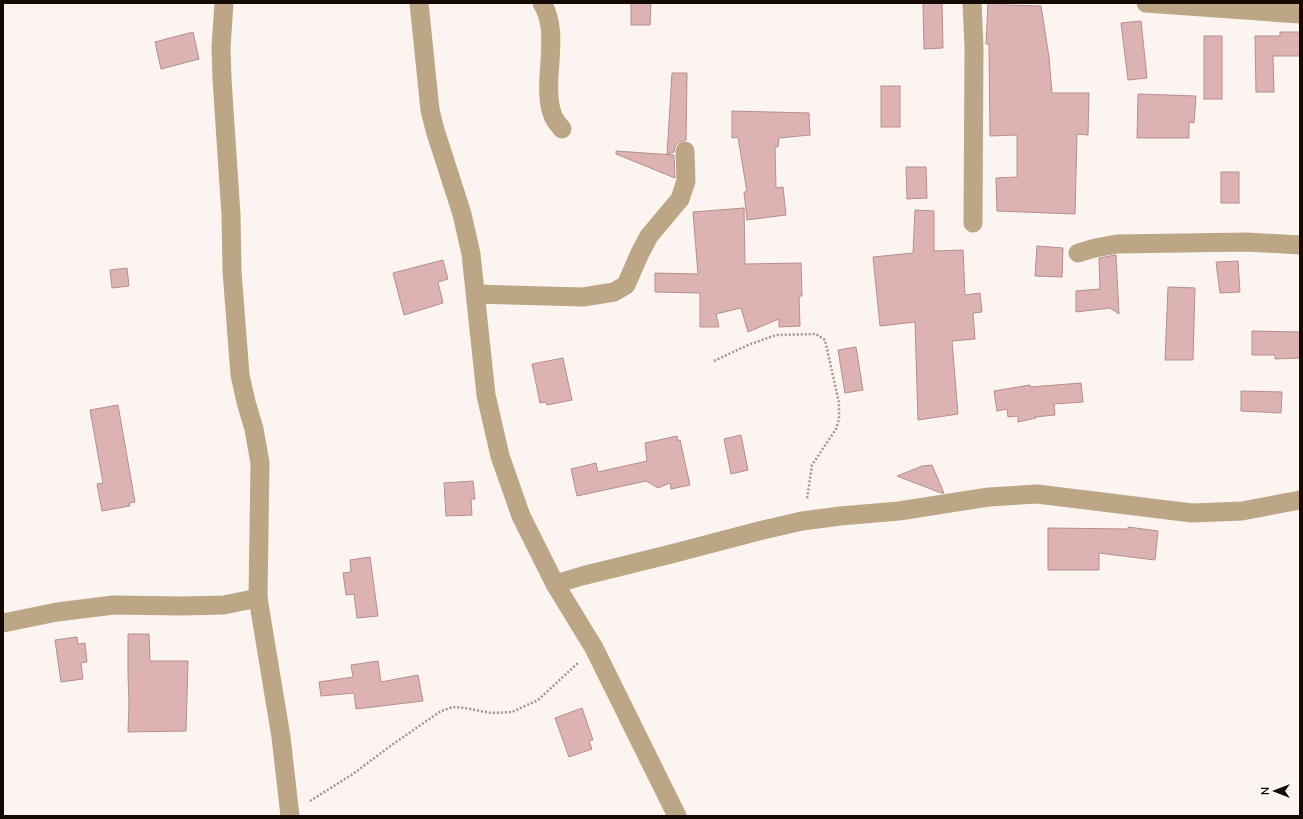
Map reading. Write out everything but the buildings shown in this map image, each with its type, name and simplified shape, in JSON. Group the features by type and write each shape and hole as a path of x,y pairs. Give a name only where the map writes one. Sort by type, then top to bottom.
{"street":[{"path":"224,3 221,47 222,79 231,215 232,271 240,375 254,429 260,463 258,598 281,737 290,815"},
{"path":"419,3 430,110 462,214 471,254 486,395 500,456 521,516 555,584 594,648 677,816"},
{"path":"542,3 548,12 550,25 549,103 554,118 562,129"},
{"path":"972,3 974,47 973,223"},
{"path":"1146,3 1300,14"},
{"path":"476,294 583,297 614,292 626,285 649,236 680,199 686,181 685,151"},
{"path":"1078,253 1118,244 1247,242 1300,245"},
{"path":"555,584 802,521 899,511 990,497 1037,494 1192,513 1242,511 1300,500"},
{"path":"3,623 57,612 114,605 224,605 258,598"}],"path":[{"path":"714,361 748,345 776,335 816,334 825,340 839,403 839,419 836,429 812,465 802,521"},
{"path":"290,815 441,712 453,707 491,713 512,712 538,700 594,648"}]}
